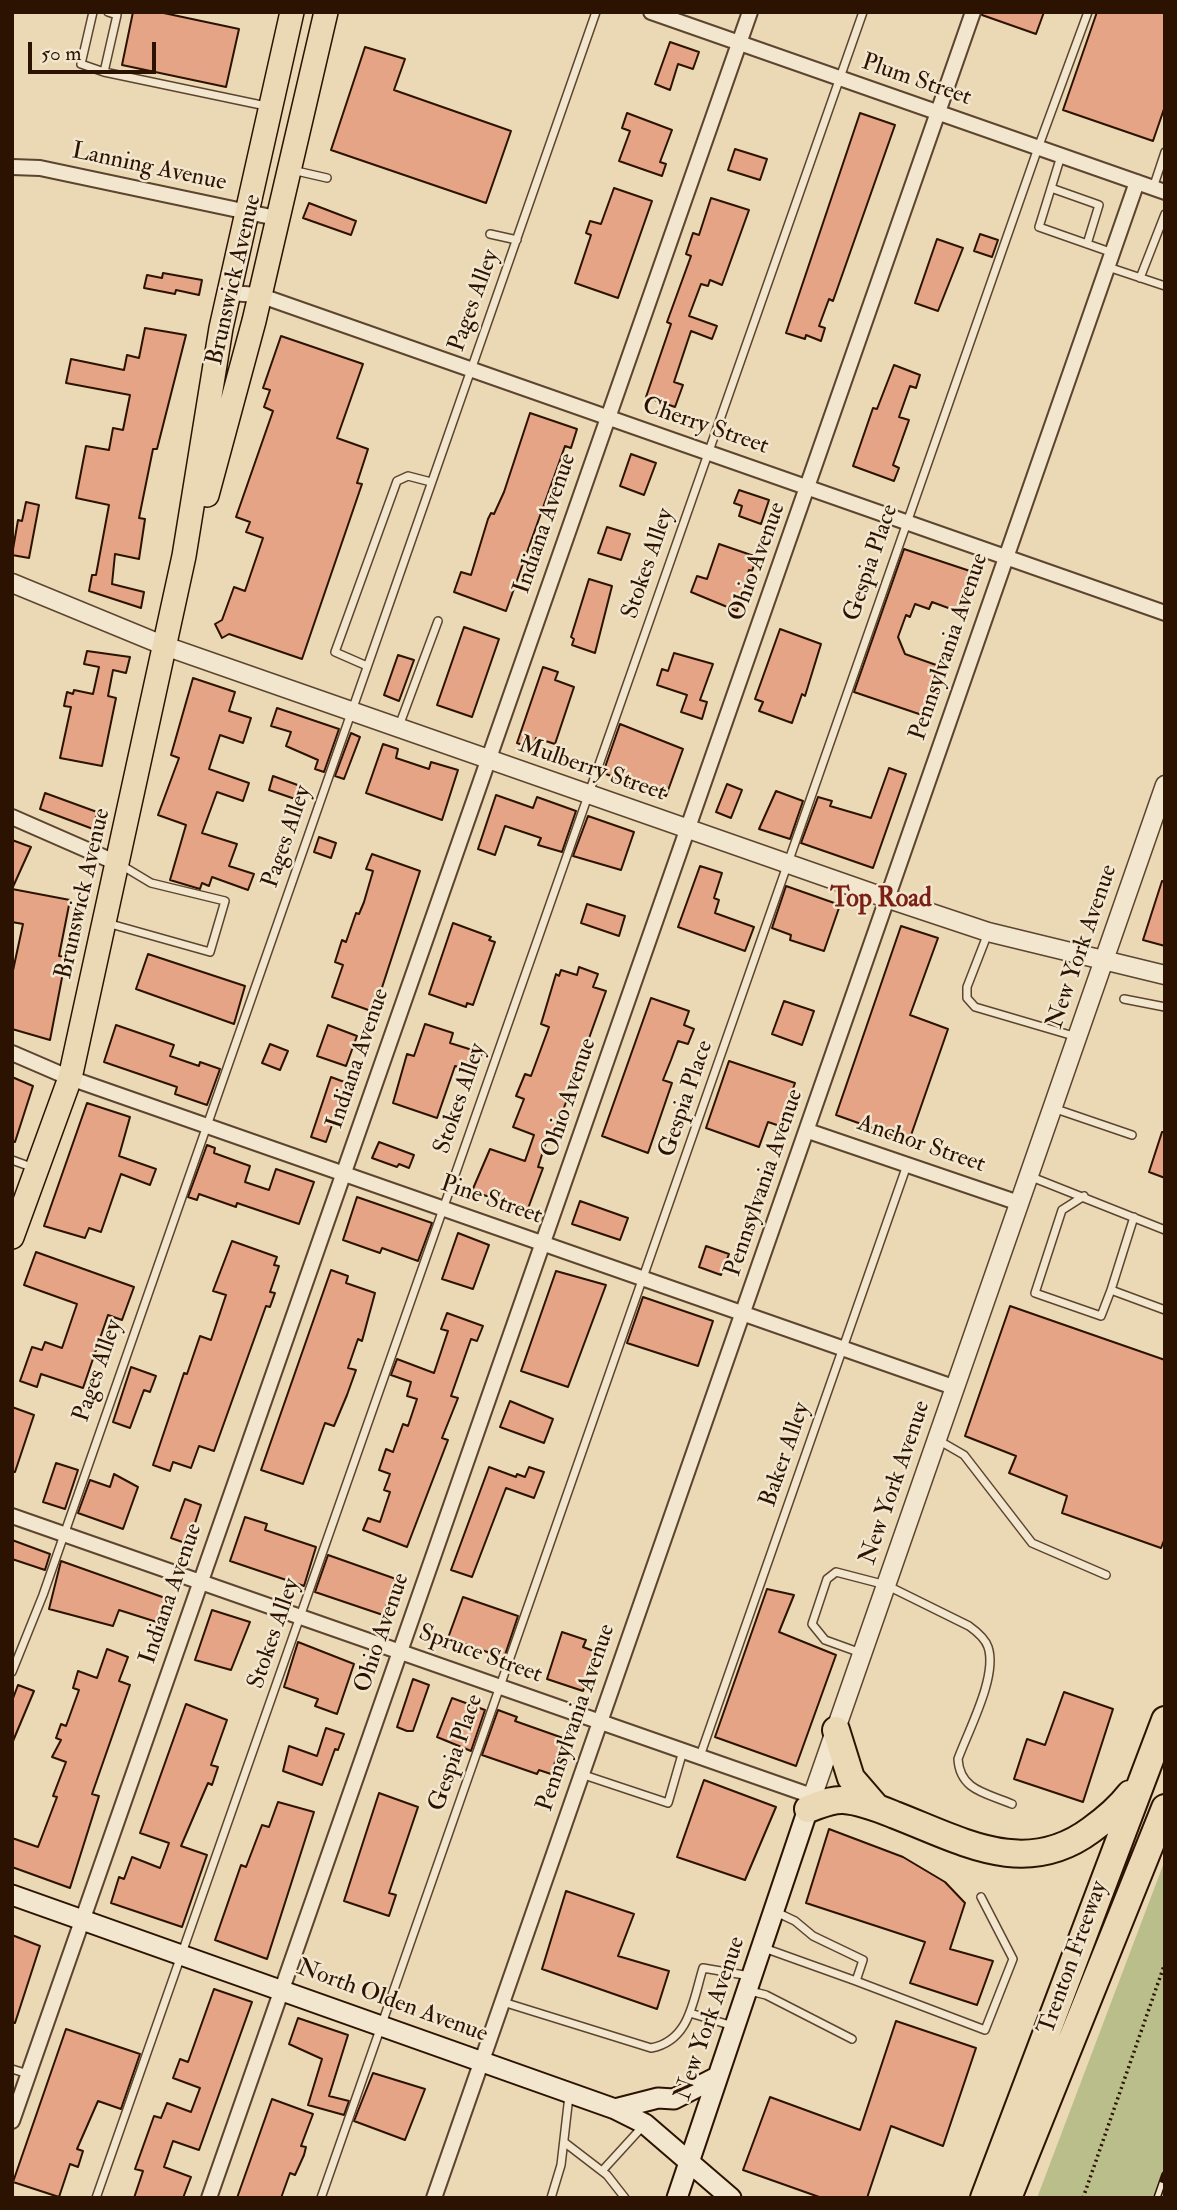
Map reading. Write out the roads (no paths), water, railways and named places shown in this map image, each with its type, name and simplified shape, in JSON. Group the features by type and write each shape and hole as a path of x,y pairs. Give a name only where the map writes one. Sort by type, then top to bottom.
{"highway":[{"name":"Trenton Freeway","path":"984,2198 1165,1720"},
{"path":"836,1730 851,1778 876,1807"},
{"path":"810,1802 847,1800 876,1807 1003,1855 1028,1855 1053,1851 1079,1839 1126,1799 1140,1781"},
{"name":"Trenton Freeway","path":"1008,2198 1165,1808"}],"main road":[{"name":"Brunswick Avenue","path":"13,1232 70,1078 184,556 229,292 292,12"},
{"name":"Brunswick Avenue","path":"184,556 202,512 259,295 326,12"},
{"name":"New York Avenue","path":"677,2198 690,2164 715,2078 810,1802"},
{"name":"North Olden Avenue","path":"12,1895 282,1988 615,2109 645,2124 731,2198"},
{"path":"615,2109 658,2098 674,2099 715,2078"}],"street":[{"name":"Plum Street","path":"651,12 1159,190"},
{"name":"Indiana Avenue","path":"12,2121 750,12"},
{"name":"Ohio Avenue","path":"209,2198 687,829 809,488 973,12"},
{"name":"Lanning Avenue","path":"12,167 40,168 276,218"},
{"name":"Pennsylvania Avenue","path":"434,2198 1137,182"},
{"name":"Cherry Street","path":"229,292 259,295 1165,613"},
{"name":"Mulberry Street","path":"12,583 165,646 886,898 988,932 1165,975"},
{"name":"New York Avenue","path":"810,1802 1165,785"},
{"path":"12,817 117,863"},
{"name":"Pine Street","path":"12,1053 70,1078 956,1388"},
{"name":"Anchor Street","path":"807,1130 1019,1203"},
{"name":"Spruce Street","path":"12,1516 699,1756 810,1802"}],"lane":[{"path":"93,12 81,64 104,72 270,107"},
{"path":"104,72 117,15 108,12"},
{"name":"Pages Alley","path":"12,1672 64,1534 596,12"},
{"name":"Stokes Alley","path":"96,2198 863,12"},
{"name":"Gespia Place","path":"321,2198 642,1278 714,1082 1038,148 1088,12"},
{"path":"1159,190 1165,152"},
{"path":"1061,156 1039,227 1087,244 1140,278 1165,286"},
{"path":"288,170 327,178"},
{"path":"1051,188 1099,205 1087,244"},
{"path":"1140,278 1165,214"},
{"path":"489,234 517,240"},
{"path":"367,666 335,652 397,481 408,476 431,482"},
{"path":"398,728 438,621"},
{"path":"104,922 210,952 225,901 151,883 117,863"},
{"path":"988,932 967,987 967,998 975,1007 1078,1037"},
{"path":"1124,999 1165,1007"},
{"path":"1052,1108 1132,1135"},
{"path":"12,1160 38,1170"},
{"name":"Baker Alley","path":"699,1756 907,1164"},
{"path":"1028,1176 1165,1230"},
{"path":"1084,1196 1062,1210 1035,1293 1101,1316 1134,1217"},
{"path":"1111,1290 1165,1310"},
{"path":"938,1440 964,1455 1032,1543 1106,1574"},
{"path":"863,1654 824,1640 812,1623 827,1579 835,1572 886,1585 969,1626 988,1647 986,1685 958,1759 959,1770 964,1782 973,1788 1012,1804"},
{"path":"581,1774 668,1803 684,1751"},
{"path":"761,1947 985,2030 1013,1959 981,1897"},
{"path":"773,1911 795,1921 813,1937 863,1961 856,1981"},
{"path":"502,2001 651,2048 666,2045 682,2032 690,2014 702,1968 748,1983 852,2039"},
{"path":"690,2014 733,2026"},
{"path":"12,2069 29,2074"},
{"path":"551,2198 564,2142 570,2092"},
{"path":"602,2171 645,2124"},
{"path":"564,2142 602,2171 625,2198"}],"railway":[{"path":"1157,2198 1165,2175"}],"district":[{"name":"Top Road","path":"881,900"}]}
